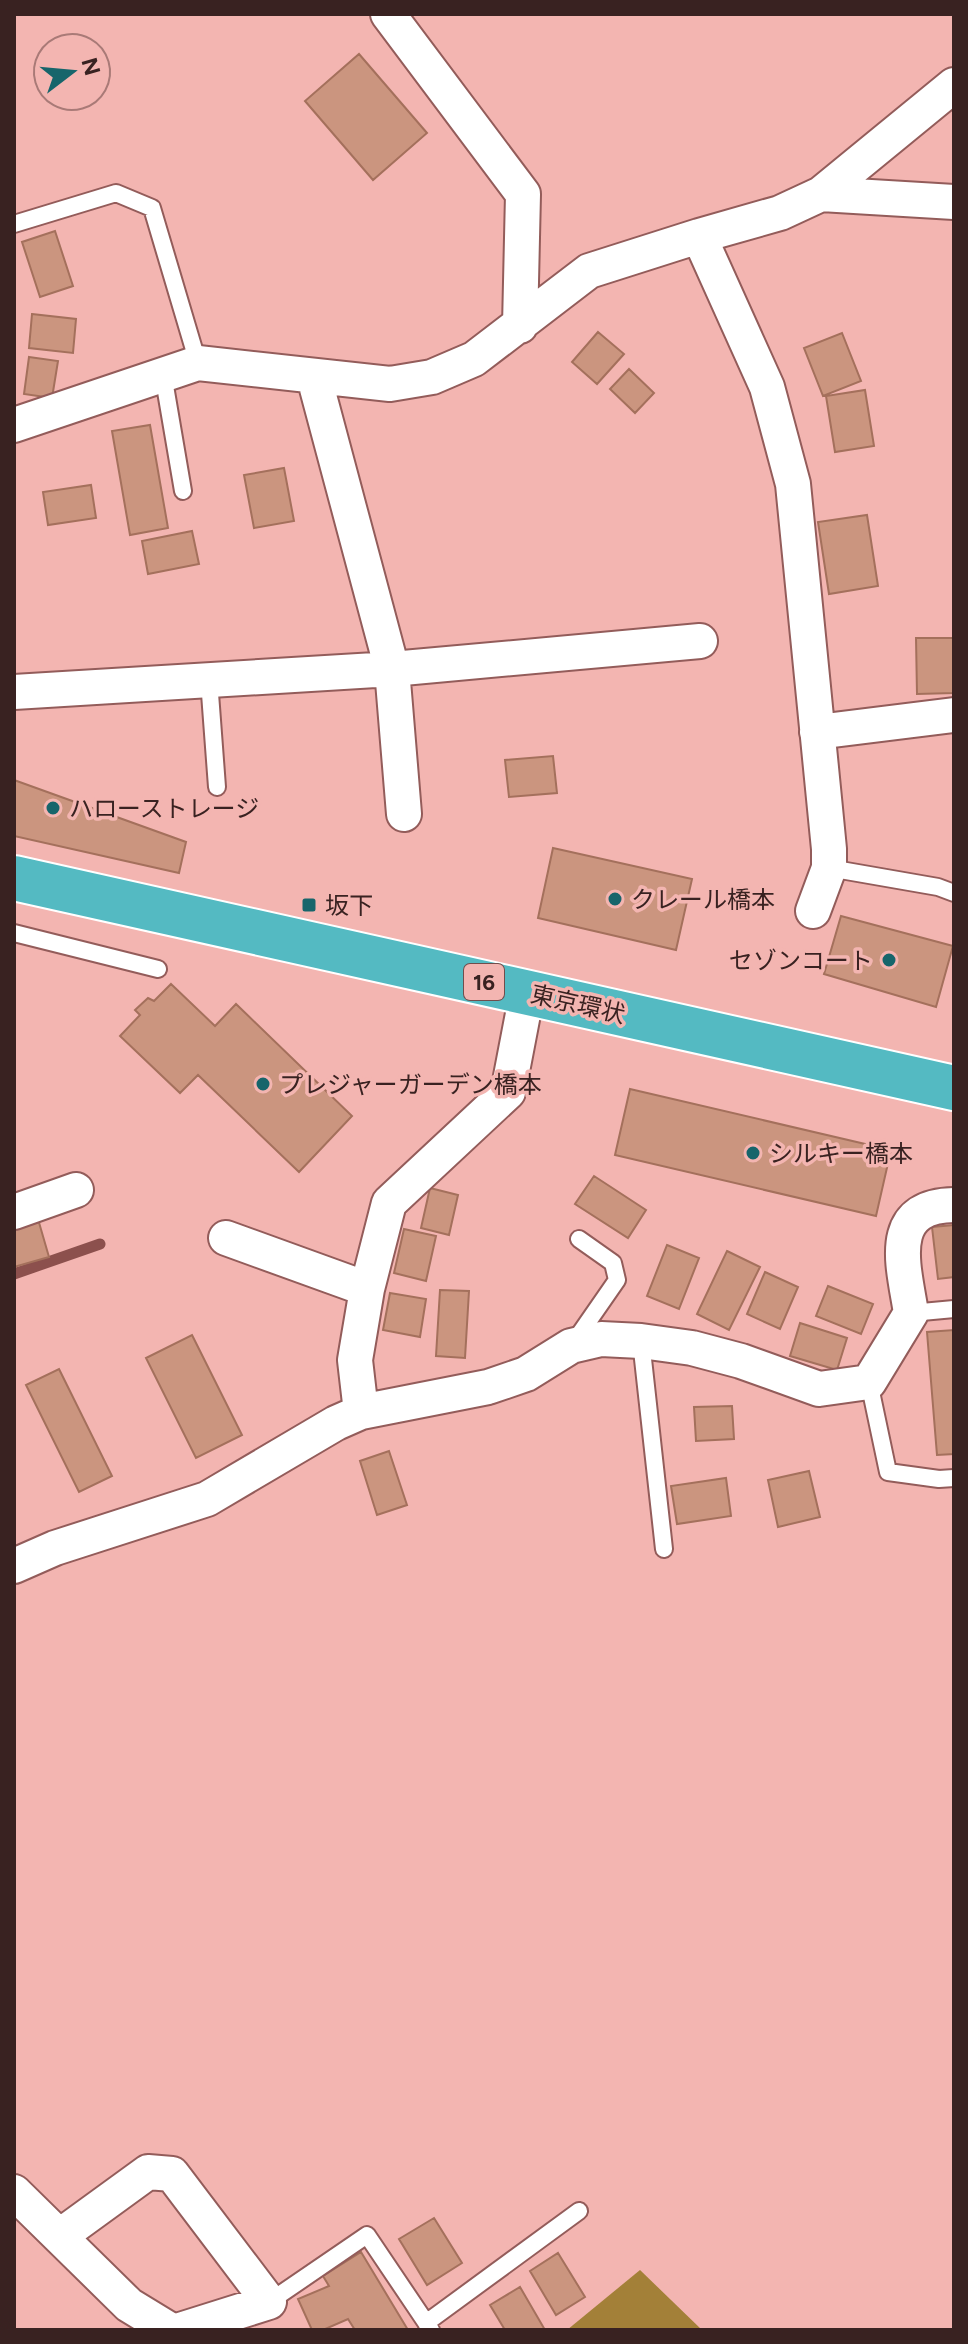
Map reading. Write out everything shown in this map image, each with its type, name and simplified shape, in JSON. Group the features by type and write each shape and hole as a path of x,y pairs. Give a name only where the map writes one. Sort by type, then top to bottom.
{"highway":[{"name":"東京環状","path":"14,878 954,1088"}],"street":[{"path":"388,14 523,194 520,326"},
{"path":"14,425 198,363 390,384 432,377 474,359 589,271 780,213 821,194 954,85"},
{"path":"821,194 954,202"},
{"path":"699,236 767,387 793,484 829,849 829,868 813,911"},
{"path":"314,377 392,669 404,814"},
{"path":"14,692 392,669 700,641"},
{"path":"817,732 954,715"},
{"path":"361,1412 355,1360 367,1289 389,1203 508,1092 527,993"},
{"path":"14,1212 76,1190"},
{"path":"14,1566 55,1548 207,1499 336,1423 361,1412 488,1387 526,1374 571,1346 601,1339 641,1341 704,1351 819,1389 869,1382 911,1313 901,1250 908,1226 923,1210 954,1205"},
{"path":"226,1238 367,1289"},
{"path":"60,2236 148,2172 172,2174 269,2302 180,2330"},
{"path":"14,2192 129,2305 170,2330"}],"lane":[{"path":"14,224 116,193 152,208 198,363"},
{"path":"163,374 183,491"},
{"path":"209,680 217,787"},
{"path":"829,868 938,887 954,893"},
{"path":"14,933 158,969"},
{"path":"571,1346 617,1280 613,1263 579,1239"},
{"path":"911,1313 954,1309"},
{"path":"641,1341 664,1549"},
{"path":"869,1382 888,1472 954,1478"},
{"path":"269,2302 367,2235 429,2326 579,2211"}],"shaded area":[{"path":"640,2270 702,2330 567,2330"}],"building":[{"path":"359,54 427,133 373,180 305,101"},
{"path":"55,231 73,286 40,297 22,242"},
{"path":"32,314 76,319 73,353 29,348"},
{"path":"598,332 624,354 597,384 572,362"},
{"path":"842,333 861,381 823,396 804,348"},
{"path":"29,357 58,361 52,398 24,394"},
{"path":"629,369 654,393 635,413 610,389"},
{"path":"865,390 874,446 835,452 826,396"},
{"path":"150,425 168,528 130,535 112,431"},
{"path":"284,468 294,521 254,528 244,475"},
{"path":"91,485 96,518 48,525 43,492"},
{"path":"867,515 878,586 829,594 818,522"},
{"path":"192,531 199,564 148,574 142,541"},
{"path":"916,638 954,638 954,693 917,694"},
{"path":"553,756 557,793 509,797 505,760"},
{"name":"ハローストレージ","path":"14,780 186,842 179,873 14,836"},
{"name":"クレール橋本","path":"553,848 692,879 676,950 538,918"},
{"name":"セゾンコート","path":"841,916 953,946 936,1007 824,974"},
{"name":"プレジャーガーデン橋本","path":"171,984 215,1026 236,1004 352,1116 299,1172 198,1075 180,1093 120,1036 140,1015 135,1010 148,998 154,1001"},
{"name":"シルキー橋本","path":"630,1089 891,1150 876,1216 615,1155"},
{"path":"594,1176 646,1210 628,1238 575,1204"},
{"path":"430,1188 458,1195 449,1235 421,1228"},
{"path":"38,1219 49,1257 14,1267 14,1227"},
{"path":"954,1225 954,1277 938,1279 932,1227"},
{"path":"404,1229 436,1236 426,1281 394,1273"},
{"path":"667,1245 699,1258 679,1309 647,1296"},
{"path":"727,1251 760,1267 729,1330 697,1314"},
{"path":"765,1272 798,1287 780,1329 747,1314"},
{"path":"828,1286 873,1304 861,1334 816,1316"},
{"path":"440,1290 469,1291 465,1358 436,1356"},
{"path":"390,1293 426,1299 420,1337 383,1330"},
{"path":"800,1323 847,1338 837,1370 790,1356"},
{"path":"954,1330 954,1454 937,1455 927,1332"},
{"path":"192,1335 242,1435 196,1458 146,1358"},
{"path":"59,1369 112,1476 79,1492 26,1385"},
{"path":"732,1406 734,1439 696,1441 694,1407"},
{"path":"389,1451 407,1505 377,1515 360,1461"},
{"path":"809,1471 820,1517 778,1527 768,1480"},
{"path":"726,1478 731,1516 677,1524 671,1486"},
{"path":"434,2218 462,2263 427,2285 399,2239"},
{"path":"361,2252 408,2330 355,2330 348,2319 323,2330 312,2330 298,2299 329,2286 323,2276"},
{"path":"558,2253 585,2297 556,2315 530,2271"},
{"path":"520,2287 545,2330 505,2330 490,2305"}],"waterway":[{"path":"14,1274 100,1244"}],"place":[{"name":"ハローストレージ","path":"53,808"},
{"name":"クレール橋本","path":"615,899"},
{"name":"坂下","path":"309,905"},
{"name":"セゾンコート","path":"889,960"},
{"name":"プレジャーガーデン橋本","path":"263,1084"},
{"name":"シルキー橋本","path":"753,1153"}]}
